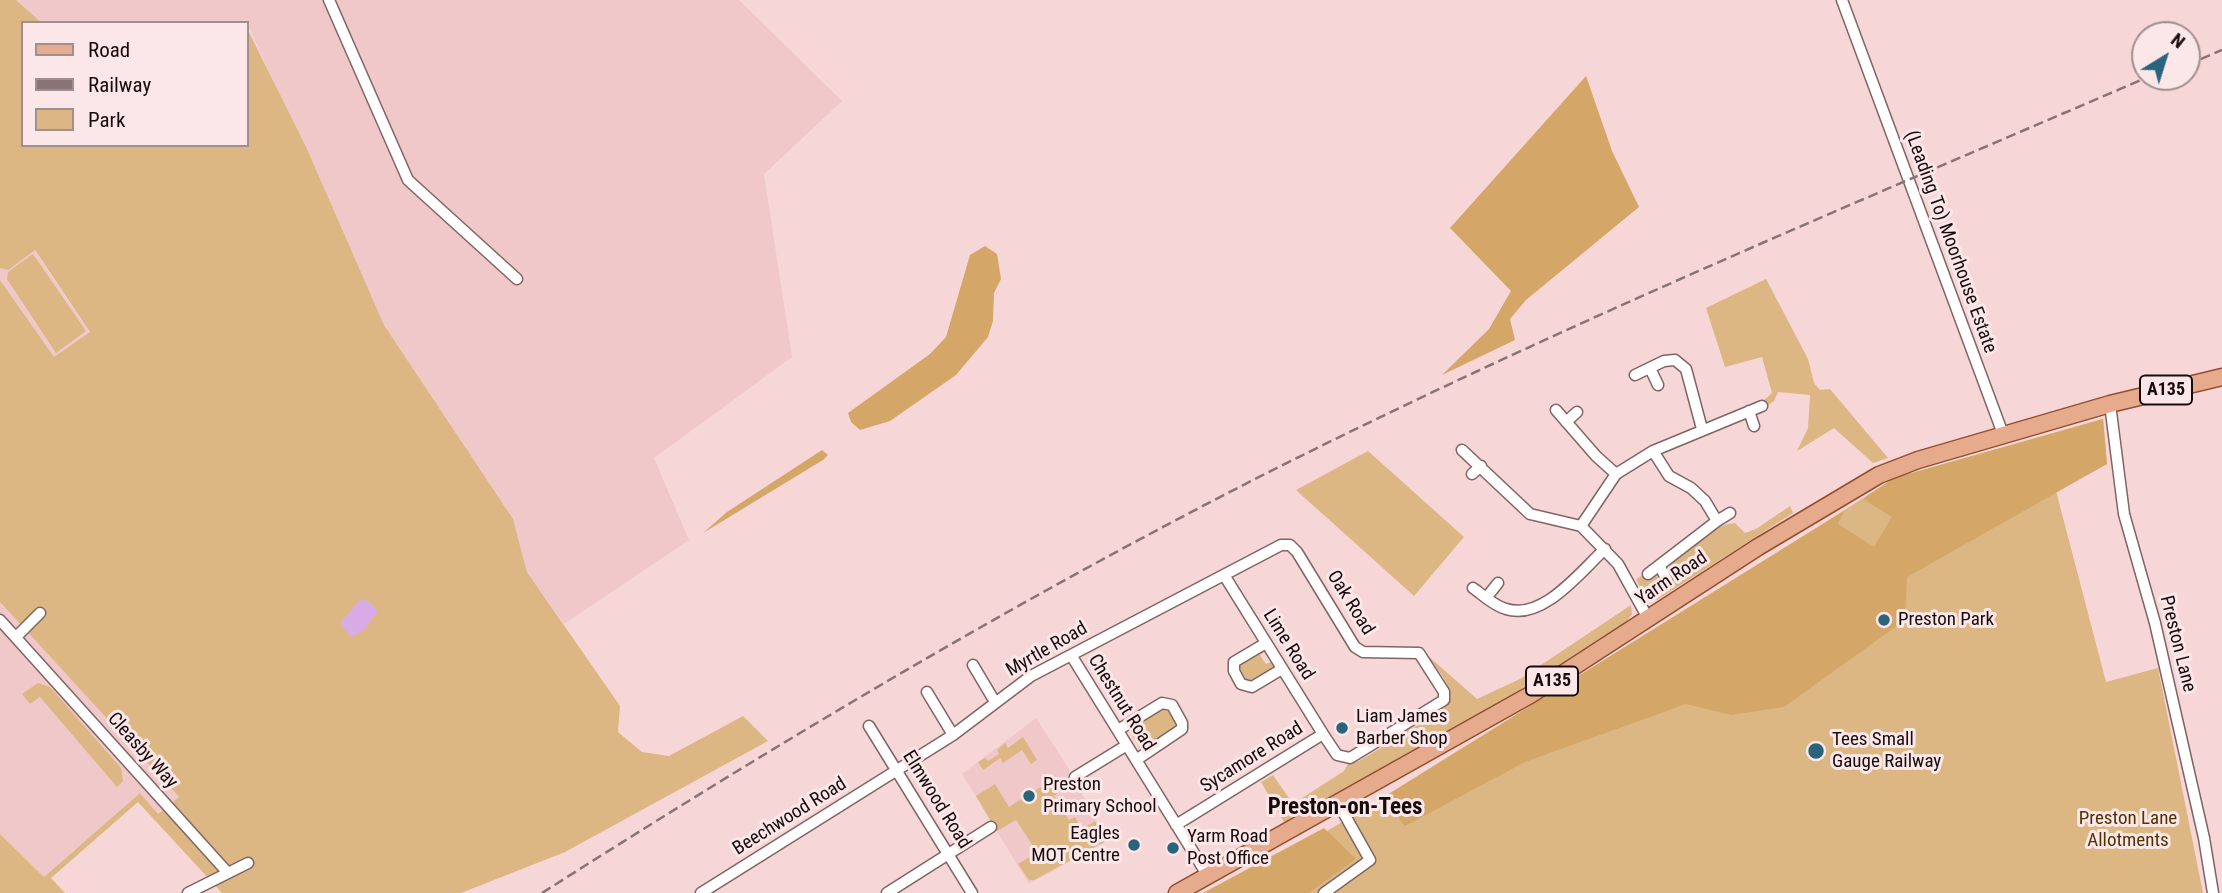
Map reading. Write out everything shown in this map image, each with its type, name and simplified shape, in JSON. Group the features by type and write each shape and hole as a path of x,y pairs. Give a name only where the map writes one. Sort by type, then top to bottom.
{"main road":[{"name":"Yarm Road","path":"1177,893 1530,695 1779,534 1879,475 2003,434 2222,377"}],"street":[{"path":"329,0 408,180 517,279"},
{"name":"(Leading To) Moorhouse Estate","path":"1842,0 2003,434"},
{"path":"1635,375 1675,360 1686,369 1702,429"},
{"path":"1650,368 1658,385"},
{"name":"Preston Lane","path":"2110,404 2124,514 2155,623 2204,838 2213,893"},
{"path":"1581,526 1616,474 1653,451 1762,406"},
{"path":"1556,410 1616,474"},
{"path":"1749,411 1754,426"},
{"path":"1566,422 1577,412"},
{"path":"1462,450 1530,514 1581,526 1618,564 1649,620"},
{"path":"1653,451 1669,475 1691,488 1705,501 1717,521"},
{"path":"1472,474 1481,466"},
{"path":"1648,574 1730,513"},
{"name":"Oak Road","path":"1224,575 1280,545 1290,545 1297,552 1355,647 1363,652 1419,653 1445,696"},
{"path":"1474,588 1506,610 1526,610 1548,600 1569,584 1605,549"},
{"path":"1660,567 1668,580"},
{"name":"Lime Road","path":"1224,575 1324,734"},
{"name":"Myrtle Road","path":"897,771 953,736 1016,685 1224,575"},
{"path":"1486,598 1498,583"},
{"path":"16,637 40,613"},
{"name":"Cleasby Way","path":"0,620 228,873"},
{"path":"1266,643 1234,662 1234,671 1241,684 1252,687 1282,669"},
{"name":"Chestnut Road","path":"1071,655 1208,876"},
{"path":"972,665 995,702"},
{"path":"927,692 953,736"},
{"name":"Sycamore Road","path":"1176,825 1324,734 1337,755 1350,758 1441,703 1445,696"},
{"path":"1118,730 1162,702 1172,705 1182,723 1182,729 1136,760"},
{"name":"Elmwood Road","path":"869,726 972,893"},
{"path":"1075,777 1127,745"},
{"name":"Beechwood Road","path":"701,893 897,771"},
{"path":"1324,893 1370,860 1338,803"},
{"path":"887,893 991,827"},
{"path":"188,893 248,863"}],"shaded area":[{"path":"16,0 739,0 842,101 764,174 792,357 654,458 689,540 564,624 527,572 513,519 384,325 248,21 40,21"},
{"path":"1586,76 1612,151 1639,207 1526,300 1510,319 1515,340 1442,375 1489,329 1511,291 1450,228"},
{"path":"0,220 34,250 90,333 54,358 0,280"},
{"path":"985,246 997,254 1001,279 994,293 993,321 988,337 956,375 890,421 860,430 851,422 848,413 930,354 946,337 970,255"},
{"path":"2103,419 2107,464 1907,577 1905,620 1784,707 1731,715 1686,704 1525,762 1405,826 1382,798 1845,510 1838,524 1874,547 1892,517 1863,499 1894,478"},
{"path":"822,450 828,455 823,460 703,533 727,512"},
{"path":"360,600 368,601 378,611 364,630 351,637 340,623"},
{"path":"0,602 179,797 157,814 140,793 44,877 0,834"},
{"name":"Preston Primary School","path":"1036,718 1072,774 1107,841 1029,884 962,774"},
{"path":"1324,828 1356,859 1309,893 1203,893"}],"green space":[{"path":"0,0 16,0 40,21 21,21 21,147 248,147 248,30 306,147 384,325 513,519 527,572 620,706 618,732 642,752 669,756 743,716 768,741 565,852 461,893 222,893 138,802 51,878 65,893 0,893 0,834 44,877 140,793 158,814 179,797 0,602 0,280 54,357 90,332 35,250 8,270 0,268"},
{"path":"33,254 86,331 56,353 7,279 8,272"},
{"path":"1766,279 1808,359 1814,383 1820,390 1830,389 1888,458 1873,463 1834,428 1797,451 1808,428 1810,395 1778,392 1774,401 1763,409 1761,403 1772,393 1762,357 1725,367 1706,308"},
{"name":"Preston Park","path":"2103,419 2107,464 2056,491 2106,682 2158,668 2203,893 1221,893 1559,695 1894,478"},
{"path":"1368,451 1464,537 1414,596 1296,490"},
{"path":"1790,506 1793,513 1657,600 1646,596 1640,587 1636,579 1645,574 1648,579 1655,575 1667,584 1672,581 1668,567 1690,545 1715,528 1735,523 1745,533 1756,529"},
{"path":"1631,605 1632,614 1627,621 1474,719 1285,824 1261,782 1273,775 1293,804 1344,771 1349,762 1359,761 1384,746 1385,741 1435,716 1448,702 1450,694 1444,679 1427,655 1477,699 1520,679"},
{"path":"1264,649 1266,651 1260,655 1266,664 1273,661 1275,670 1248,683 1239,666"},
{"path":"38,683 50,687 121,768 123,781 117,787 40,697 30,704 22,694"},
{"path":"1165,706 1180,725 1141,751 1128,728 1135,727"},
{"path":"1023,737 1037,760 1031,764 1022,750 1003,763 1000,758 983,770 978,762 985,758 988,761 999,754 997,750 1005,743 1008,748"},
{"path":"1071,776 1073,779 1055,790 1057,794 1054,796 1069,820 1075,817 1080,827 1084,828 1095,821 1106,841 1034,880 1029,880 1018,864 1036,853 1039,855 1016,820 997,831 976,796 995,784 1009,807 1050,781 1052,784"}],"railway":[{"path":"2201,59 2222,50"},
{"path":"542,893 897,675 1170,523 1263,475 1481,369 1592,319 2131,84"}],"place":[{"name":"Preston Park","path":"1884,620"},
{"name":"Liam James Barber Shop","path":"1342,728"},
{"name":"Tees Small Gauge Railway","path":"1816,751"},
{"name":"Preston Primary School","path":"1029,796"},
{"name":"Eagles MOT Centre","path":"1134,845"},
{"name":"Yarm Road Post Office","path":"1173,848"}],"district":[{"name":"Preston-on-Tees","path":"1345,808"}],"park label":[{"name":"Preston Lane Allotments","path":"2128,830"}]}
